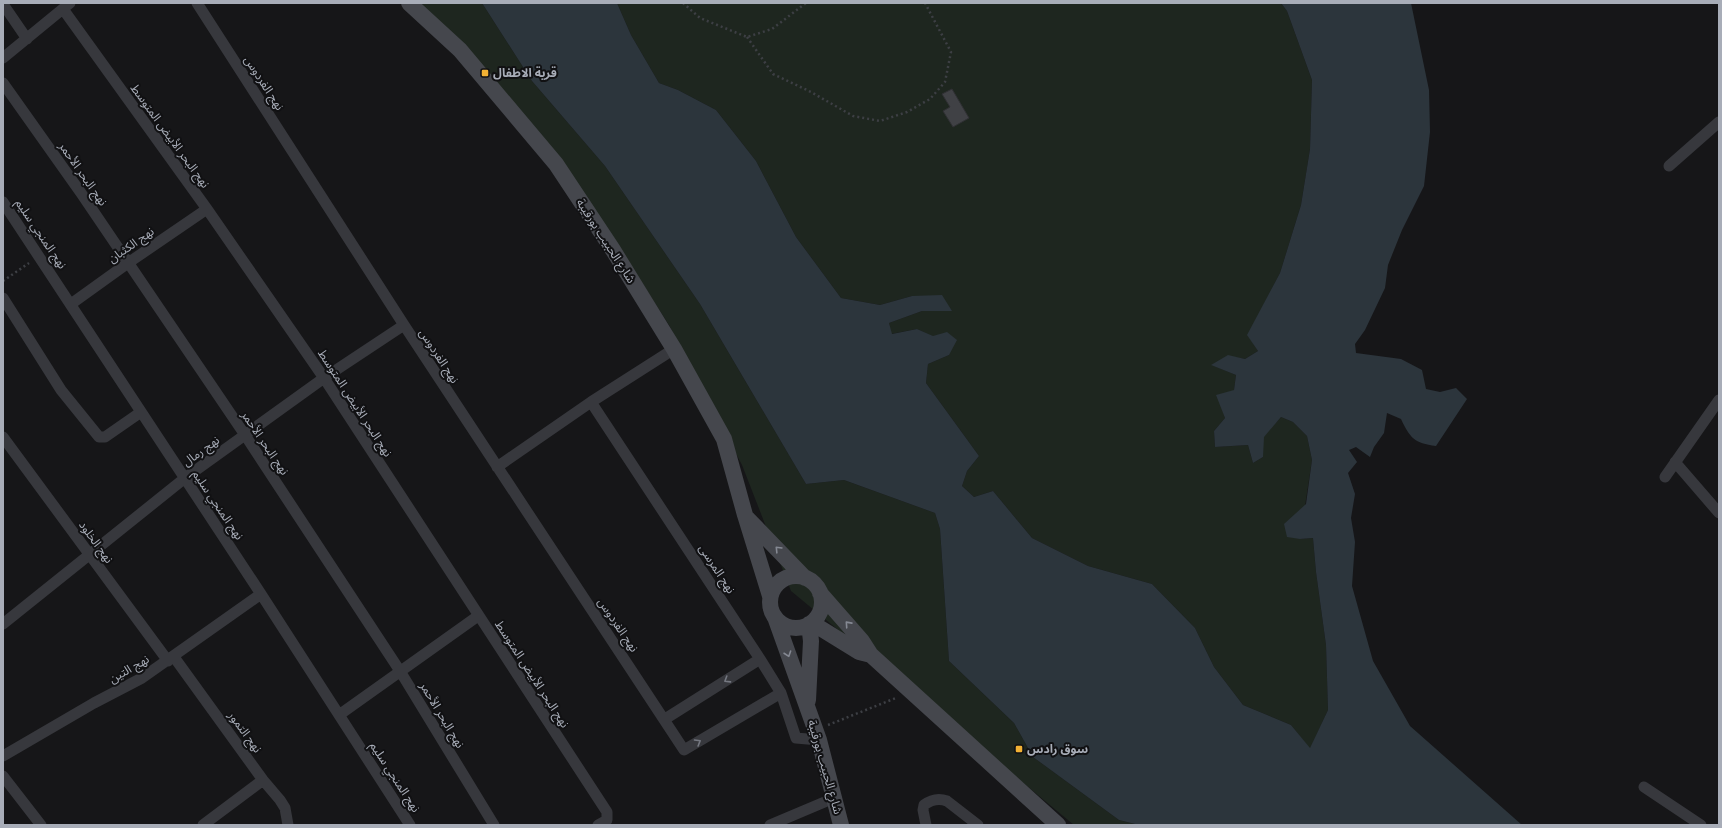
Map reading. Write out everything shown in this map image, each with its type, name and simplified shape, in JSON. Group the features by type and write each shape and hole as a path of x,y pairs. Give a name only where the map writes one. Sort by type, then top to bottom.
{"street":[{"name":"نهج الفردوس","path":"197,3 404,325 684,750 781,692"},
{"name":"شارع الحبيب بورقيبة","path":"409,3 460,50 556,164 613,250 674,349 724,438 745,515 770,596"},
{"path":"3,4 27,39"},
{"path":"3,58 67,6"},
{"name":"نهج البحر الأبيض المتوسط","path":"67,6 324,378 606,812 603,823"},
{"name":"نهج البحر الأحمر","path":"3,83 81,193 245,435 400,671 494,825"},
{"path":"1669,166 1719,122"},
{"name":"نهج المنجي سليم","path":"3,202 40,256 261,594 410,825"},
{"name":"نهج الكثبان","path":"71,304 207,209"},
{"path":"3,298 58,385 99,437 105,438 141,412"},
{"name":"نهج رمال","path":"3,624 185,478 324,378 404,325"},
{"path":"497,467 591,402 674,349"},
{"path":"1665,477 1719,400"},
{"name":"نهج المرسى","path":"591,402 781,692 796,738 817,735"},
{"name":"نهج الخلود","path":"3,437 89,555 171,659"},
{"path":"1675,462 1719,513"},
{"name":"شارع الحبيب بورقيبة","path":"745,515 805,578"},
{"path":"790,576 805,578 817,586 820,593 822,601 818,616 811,624 799,628 792,628 786,626 775,617 771,611 770,596 777,583 790,576"},
{"path":"820,593 862,640 871,655 1058,825"},
{"name":"نهج التين","path":"3,756 94,703 142,678 171,659 261,594"},
{"path":"339,715 478,616"},
{"name":"شارع الحبيب بورقيبة","path":"775,617 817,735 841,825"},
{"name":"شارع الحبيب بورقيبة","path":"808,709 811,624"},
{"path":"811,624 860,652 871,655"},
{"name":"نهج التمور","path":"171,659 285,808 288,825"},
{"path":"665,719 760,659"},
{"path":"3,776 38,824"},
{"path":"203,825 263,780"},
{"path":"1644,787 1701,825"},
{"path":"770,825 834,798"},
{"path":"926,825 923,810 924,805 935,799 948,801 978,825"}],"path":[{"path":"683,3 700,18 747,37 773,74 811,92 853,116 880,120 907,112 930,99 945,82 951,52 925,3"},
{"path":"747,37 772,28 806,3"},
{"path":"3,281 40,256"},
{"path":"817,735 912,692"}],"shaded area":[{"path":"415,3 482,3 532,81 605,166 700,304 806,484 844,480 935,513 940,529 949,661 1014,723 1033,757 1119,820 1139,825 1074,825 791,591 742,465 669,325 620,249"},
{"path":"482,3 617,3 631,35 659,83 678,90 716,110 756,161 796,237 841,298 880,305 912,296 942,295 952,311 922,311 889,323 892,334 917,329 933,336 947,332 957,340 949,355 928,364 926,383 979,456 967,471 962,486 974,497 993,491 1032,538 1088,566 1152,584 1195,628 1214,667 1243,705 1291,725 1310,748 1328,710 1326,645 1313,538 1300,539 1287,537 1284,524 1306,504 1312,460 1307,436 1293,422 1281,417 1264,437 1263,457 1253,463 1248,445 1215,447 1214,431 1225,418 1216,395 1234,390 1236,375 1211,365 1228,355 1245,359 1258,351 1247,335 1280,273 1301,205 1310,149 1312,80 1287,11 1281,3 1411,3 1429,90 1430,132 1424,186 1402,230 1388,265 1385,288 1365,330 1355,344 1356,353 1401,359 1422,370 1426,389 1440,392 1456,388 1467,399 1436,446 1418,441 1410,435 1401,419 1387,413 1384,433 1374,447 1370,457 1356,447 1349,450 1357,462 1348,473 1355,494 1351,518 1355,542 1352,586 1373,661 1410,726 1522,825 1139,825 1119,820 1033,757 1014,723 949,661 940,529 935,513 844,480 806,484 700,304 605,166 532,81"},
{"path":"617,3 1281,3 1287,11 1312,80 1310,149 1301,205 1280,273 1248,335 1258,351 1245,359 1228,356 1212,365 1236,375 1234,390 1222,408 1225,418 1214,431 1215,447 1248,445 1253,463 1263,457 1263,437 1281,417 1293,422 1307,436 1312,460 1300,539 1313,538 1326,645 1328,710 1310,749 1291,725 1243,705 1214,667 1195,628 1152,584 1088,566 1032,538 993,491 974,497 962,486 967,471 979,456 926,383 928,364 949,355 932,336 917,329 891,334 889,323 922,311 952,311 912,296 880,305 841,298 796,237 756,161 716,110 678,90 659,83 631,35"}],"building":[{"path":"952,89 969,118 953,127 943,111 950,107 942,94"}],"place":[{"name":"قرية الاطفال","path":"485,73"},
{"name":"سوق رادس","path":"1019,749"}]}
